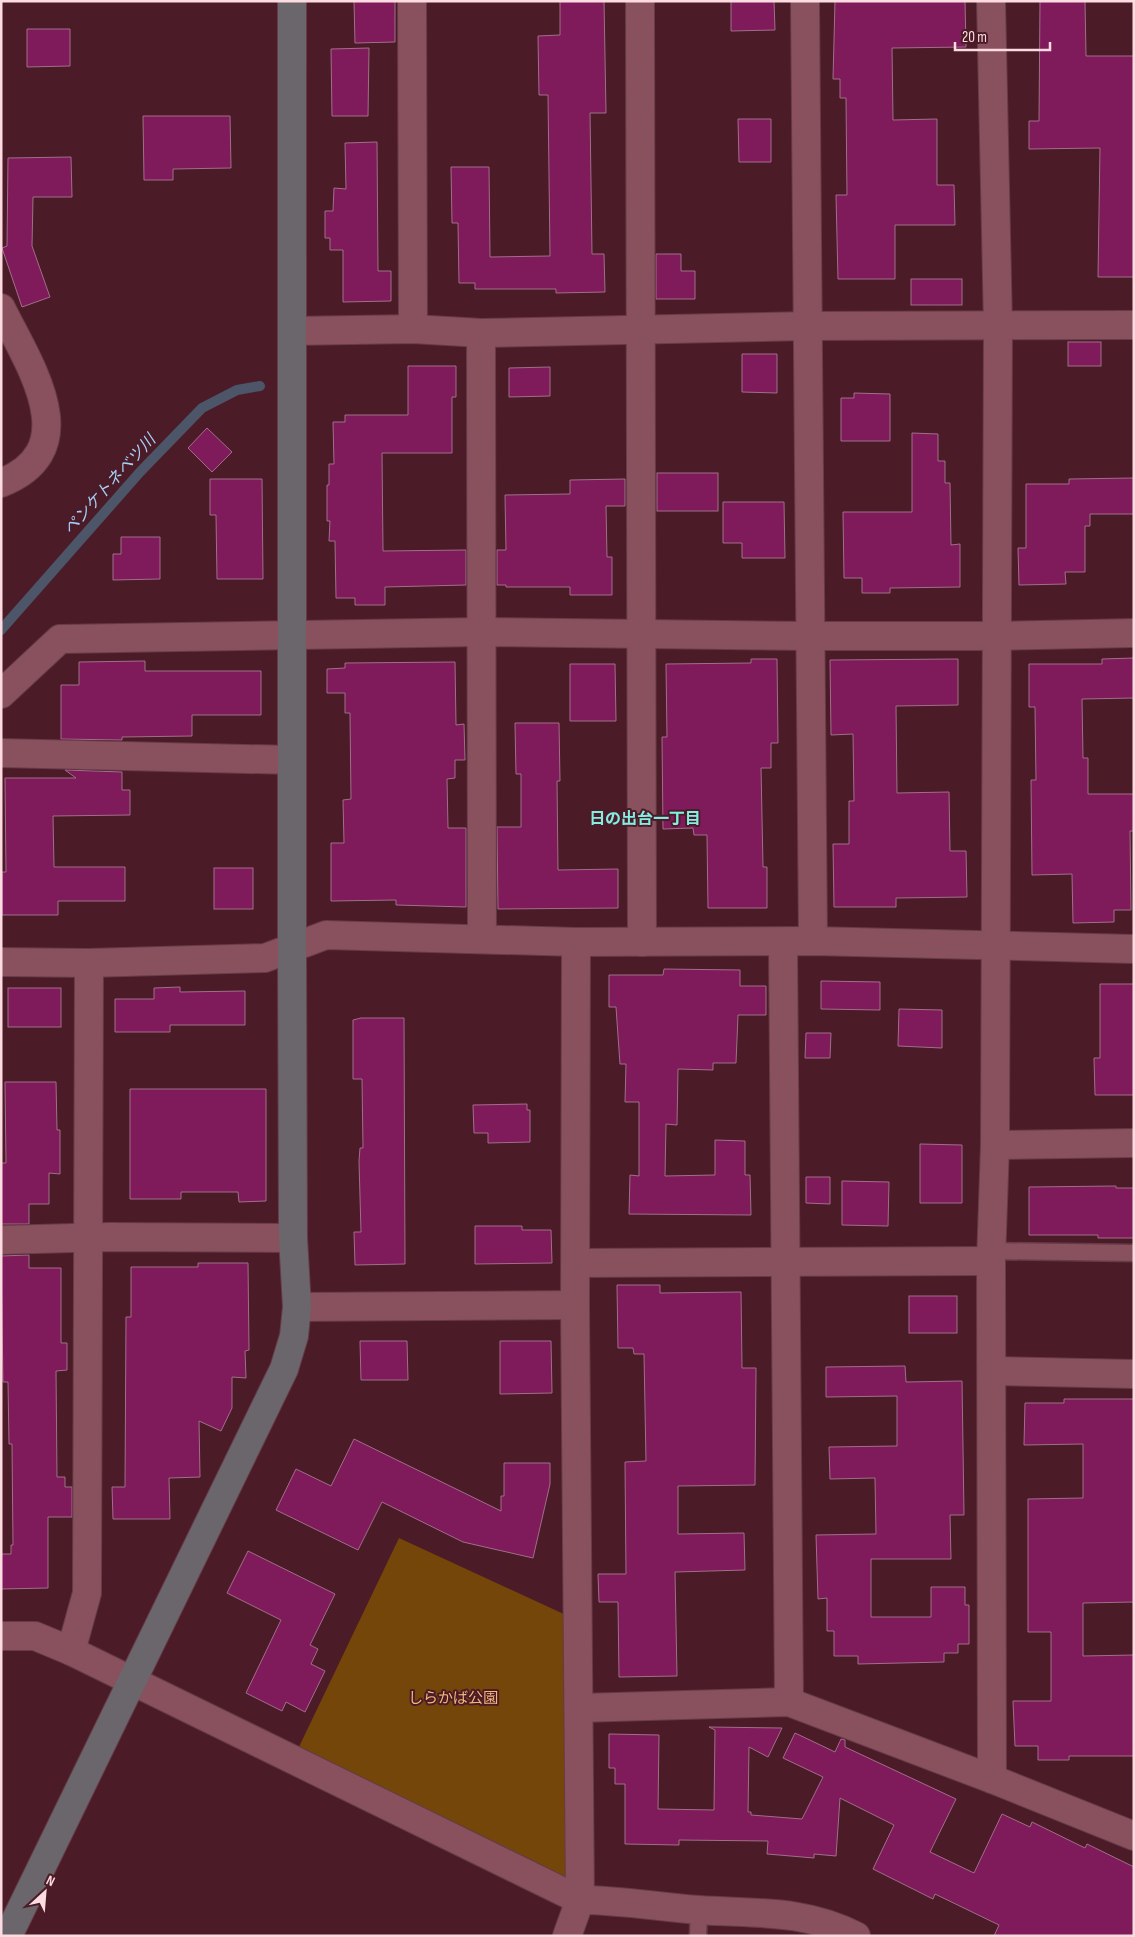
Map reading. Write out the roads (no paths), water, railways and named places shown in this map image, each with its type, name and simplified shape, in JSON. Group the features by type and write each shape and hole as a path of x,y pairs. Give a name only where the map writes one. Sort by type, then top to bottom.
{"street":[{"path":"8,1936 284,1369 294,1336 297,1307 293,1238 292,1"},
{"path":"412,1 413,329"},
{"path":"640,1 642,942"},
{"path":"805,1 808,636 813,941"},
{"path":"991,1 998,326 994,945 995,1145 991,1256 992,1778"},
{"path":"1,308 42,394 47,414 48,430 39,454 30,466 20,476 1,483"},
{"path":"292,331 413,329 481,333 808,326 1134,326"},
{"path":"481,333 482,939"},
{"path":"1,694 60,638 481,632 642,632 808,636 997,636 1134,633"},
{"path":"1,753 292,760"},
{"path":"1,962 89,963 265,958 326,935 576,942 783,943 813,941 1134,948"},
{"path":"567,1936 580,1900 575,1305 576,942"},
{"path":"783,943 789,1702"},
{"path":"71,1651 87,1594 89,963"},
{"path":"995,1145 1134,1143"},
{"path":"1,1240 89,1237 293,1238"},
{"path":"576,1264 991,1256"},
{"path":"297,1307 575,1305"},
{"path":"992,1371 1134,1374"},
{"path":"1,1636 35,1636 71,1651 580,1900 607,1900 699,1923 761,1911 805,1916 836,1926 856,1936"},
{"path":"579,1708 789,1702 992,1778 1134,1836"}],"lane":[{"path":"991,1256 1134,1254"}],"waterway":[{"name":"ペンケトネベツ川","path":"1,630 140,472 202,408 237,390 260,386"}],"district":[{"name":"日の出台一丁目","path":"645,819"}],"park label":[{"name":"しらかば公園","path":"453,1698"}]}
